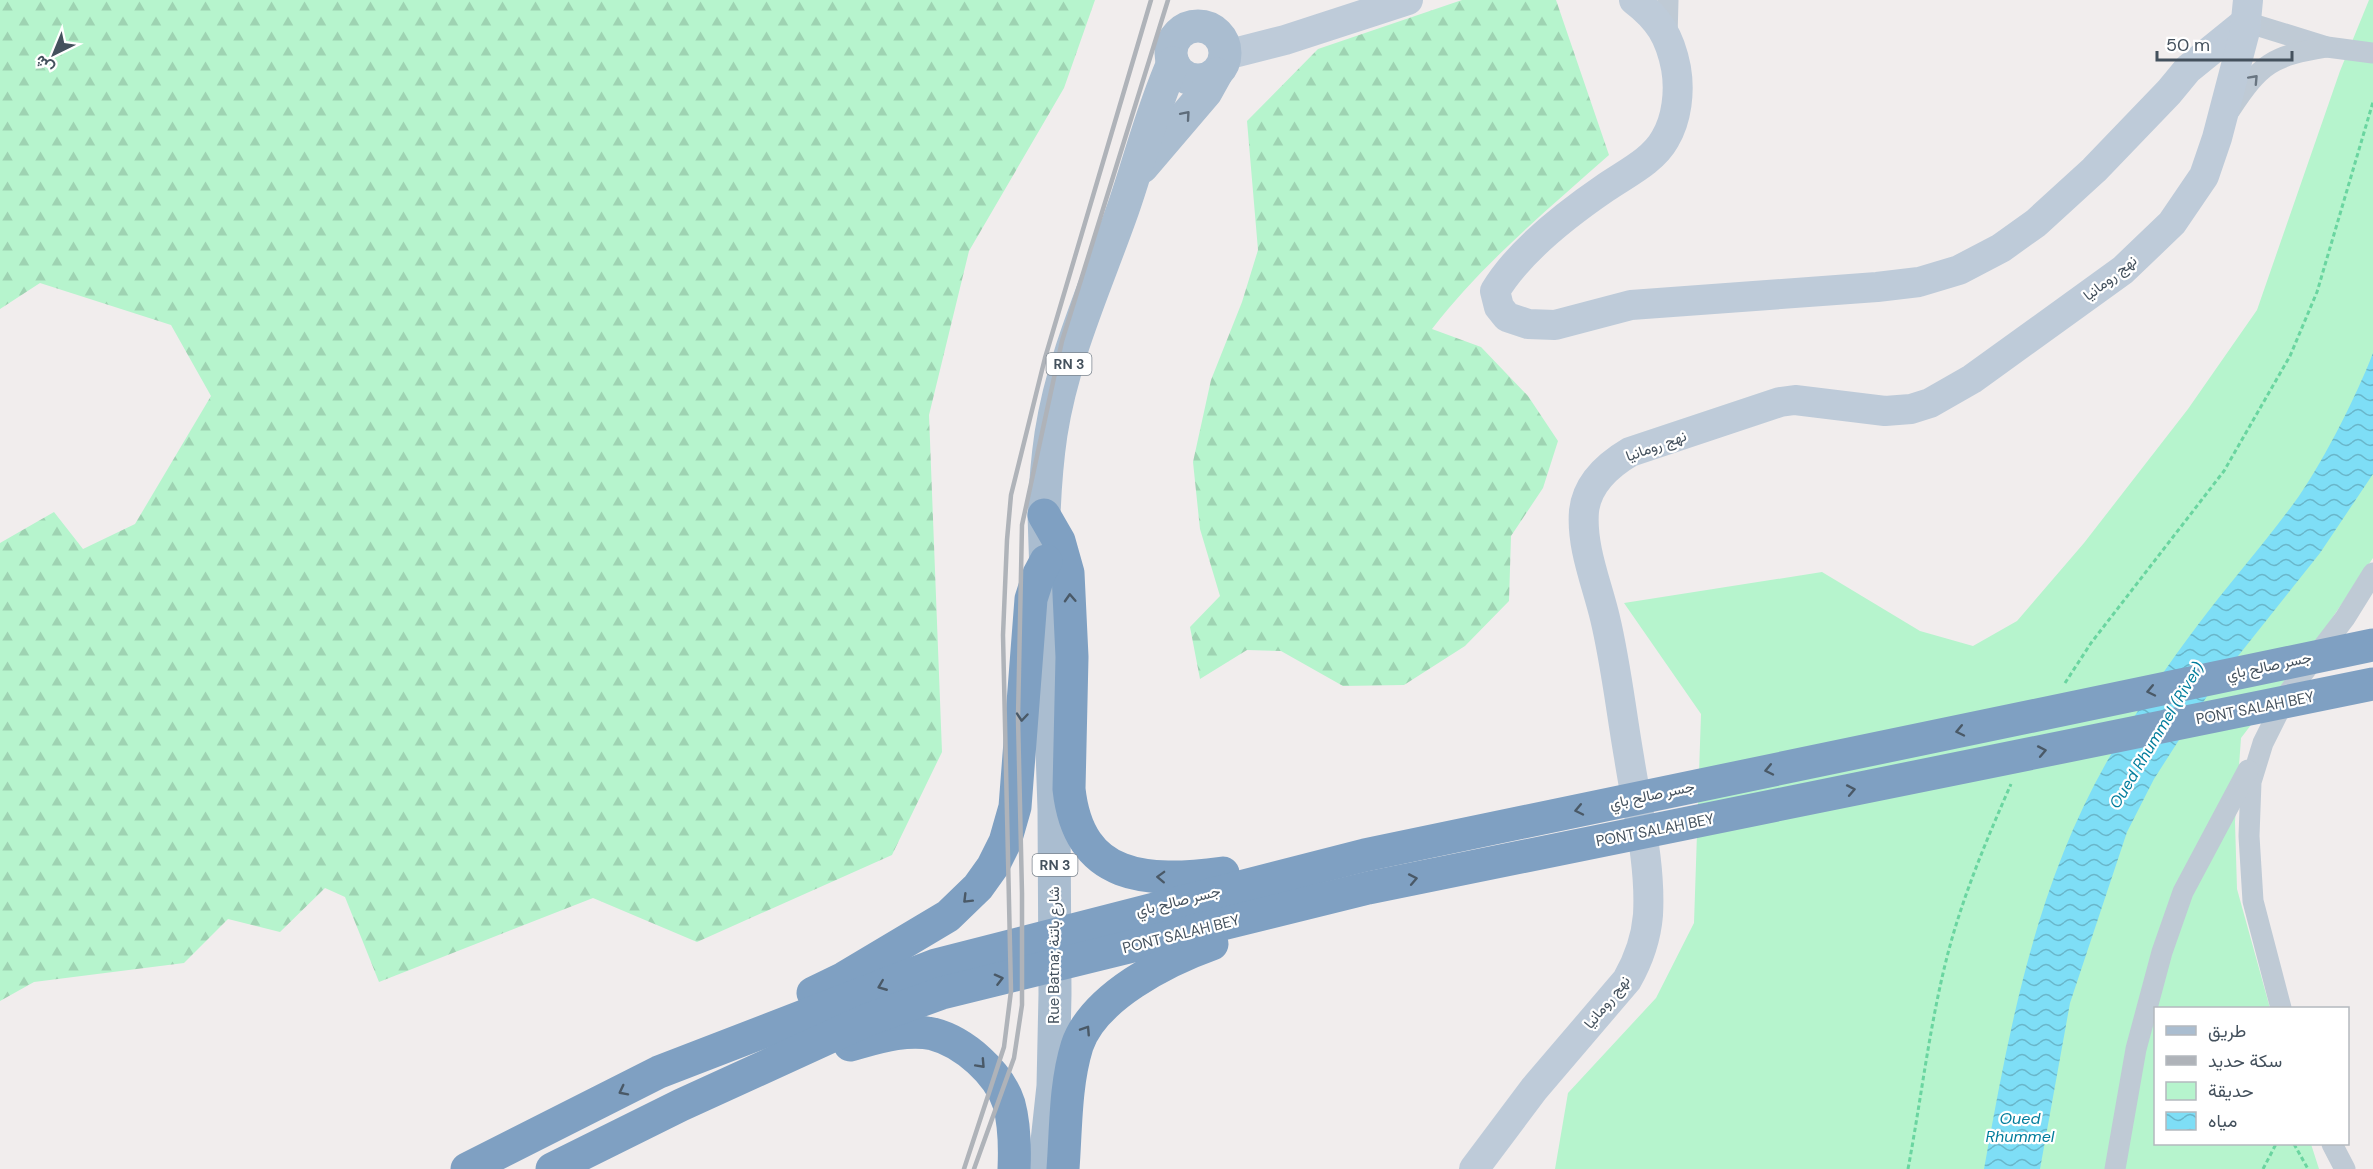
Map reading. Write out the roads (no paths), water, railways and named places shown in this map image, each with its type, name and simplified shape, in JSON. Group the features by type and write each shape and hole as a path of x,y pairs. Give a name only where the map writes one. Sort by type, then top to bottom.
{"highway":[{"path":"1044,515 1059,541 1068,573 1072,657 1068,764 1071,807 1077,828 1085,841 1108,863 1143,877 1174,878 1365,855"},
{"path":"467,1169 660,1072 725,1035 844,978 948,916 978,887 993,866 1005,842 1015,807 1031,599 1038,574 1046,561"},
{"name":"جسر صالح باي","path":"939,979 1365,855 2373,645"},
{"name":"PONT SALAH BEY","path":"939,979 1368,888 2373,684"},
{"path":"1064,1169 1071,1070 1078,1043 1095,1016 1113,998 1140,978 1176,957 1368,888"},
{"path":"660,1072 939,979"},
{"path":"552,1169 867,1020 939,979"},
{"path":"681,1106 830,1051 883,1037 908,1033 932,1034 955,1043 970,1053 998,1083 1008,1102 1013,1123 1014,1169"}],"main road":[{"path":"1196,13 1206,26 1219,34 1223,40 1221,64 1209,78 1192,79 1184,76 1173,63 1171,47 1174,40 1196,13"},
{"name":"RN 3","path":"1046,561 1044,515 1051,432 1064,378 1083,316 1135,176 1152,116 1173,63"},
{"name":"RN 3","path":"1135,176 1206,92 1221,64"},
{"name":"Rue Batna; شارع باتنة","path":"1044,1169 1053,1086 1055,994 1054,809 1046,561"}],"street":[{"path":"1221,64 1285,40 1408,0"},
{"path":"1634,0 1652,14 1667,39 1678,80 1676,110 1665,140 1650,157 1590,198 1519,258 1495,291 1499,307 1507,317 1528,324 1555,325 1631,305 1877,287 1919,282 1959,270 2001,248 2036,223 2094,170 2188,69 2247,11 2327,47"},
{"path":"1667,39 1668,0"},
{"name":"نهج رومانيا","path":"1474,1169 1534,1089 1627,980 1637,963 1646,933 1649,892 1641,835 1606,620 1585,529 1584,512 1588,496 1596,481 1617,460 1630,452 1780,402 1811,400 1896,411 1930,403 1988,368 2123,270 2160,236 2198,189 2210,162 2220,126 2247,11"},
{"path":"2220,126 2244,90 2269,63 2291,52 2327,47 2373,53"},
{"path":"2115,1169 2136,1049 2162,952 2183,892 2288,693 2345,618 2373,573"},
{"path":"2263,743 2251,782 2249,836 2253,901 2281,1007"},
{"path":"2333,1145 2345,1169"}],"water":[{"name":"Oued Rhummel","path":"2373,353 2373,474 2320,553 2211,690 2154,779 2127,832 2070,1003 2040,1169 1984,1169 2005,1057 2031,948 2068,842 2091,791 2119,741 2166,668 2299,496 2340,426"}],"railway":[{"path":"964,1169 1004,1047 1011,991 1003,635 1011,495 1045,358 1151,0"},
{"path":"974,1169 1014,1058 1022,1005 1018,718 1022,525 1062,341 1168,0"}],"water label":[{"name":"Oued Rhummel (River)","path":"2156,735"}]}
